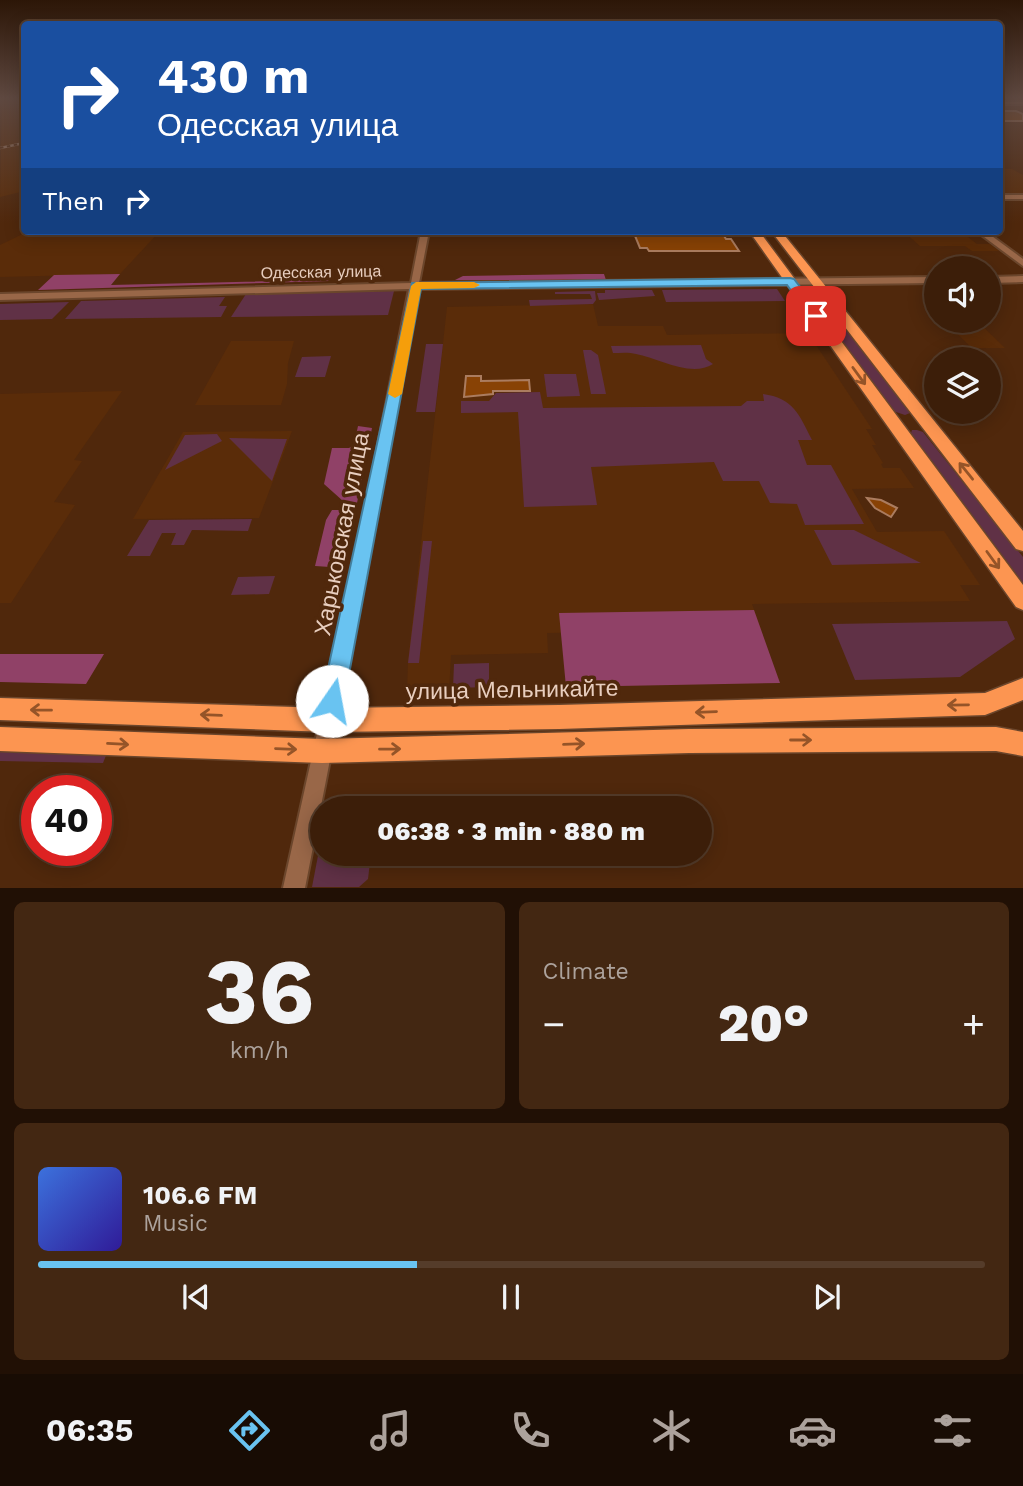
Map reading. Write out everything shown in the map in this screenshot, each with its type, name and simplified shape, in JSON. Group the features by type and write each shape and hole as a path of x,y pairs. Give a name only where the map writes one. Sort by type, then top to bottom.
{"main road":[{"path":"757,235 1023,601"},
{"path":"779,235 924,418"},
{"path":"894,423 924,423"},
{"path":"929,424 1023,544"},
{"name":"улица Мельникайте","path":"0,709 328,719 506,717 985,704 1023,689"},
{"path":"505,747 506,717"},
{"path":"0,739 322,751 689,741 996,739 1023,744"}],"street":[{"path":"1003,197 1023,197"},
{"name":"Харьковская улица","path":"294,887 424,235"},
{"path":"985,235 1023,263"},
{"path":"1001,280 1023,279"},
{"name":"Одесская улица","path":"0,297 416,286 924,280"}],"shaded area":[{"path":"1,140 21,140 21,192 0,197"},
{"path":"1003,169 1012,169 1023,175 1023,194 1003,194"},
{"path":"21,235 156,235 120,274 0,277 0,245"},
{"path":"908,235 965,235 977,244 990,244 999,251 972,251 965,246 920,246"},
{"path":"333,270 329,281 38,290 54,275 120,274 111,285 274,281 279,271"},
{"path":"604,274 606,280 455,280 463,276"},
{"path":"801,287 811,287 846,328 910,413 905,415 893,411"},
{"path":"777,289 785,301 666,302 662,290"},
{"path":"605,290 652,290 655,296 599,300 597,293 605,293"},
{"path":"394,291 388,315 231,317 246,294"},
{"path":"595,291 596,300 593,304 530,306 529,300 592,299 590,294 555,292"},
{"path":"225,297 219,306 227,306 221,317 65,319 81,301"},
{"path":"69,302 52,319 0,320 0,304"},
{"path":"593,304 598,326 663,326 667,335 808,333 872,429 866,429 876,445 872,445 883,463 883,468 900,468 914,488 852,489 877,532 944,531 980,585 960,585 970,601 752,604 761,629 547,633 548,653 451,655 449,692 407,693 408,661 447,307"},
{"path":"956,333 989,333 1005,348 1001,347 971,347"},
{"path":"231,341 294,341 281,405 195,405"},
{"path":"426,344 443,344 435,412 416,412"},
{"path":"701,345 706,359 713,364 695,369 674,366 633,353 613,353 611,346"},
{"path":"583,350 591,350 598,355 606,394 591,394"},
{"path":"331,356 325,377 295,377 302,357"},
{"path":"544,374 576,374 580,396 547,397"},
{"path":"122,391 74,460 82,461 54,502 75,505 11,603 0,603 0,394"},
{"path":"540,392 543,408 741,406 747,401 764,401 763,394 781,399 799,415 812,440 798,440 807,465 831,465 864,524 805,525 797,504 770,503 759,481 723,481 714,462 591,467 597,505 524,507 518,412 461,413 461,401 489,401 496,393"},
{"path":"358,426 372,428 357,503 343,501 324,484 332,448 349,448 354,445"},
{"path":"912,430 923,432 1023,557 1023,583 911,433"},
{"path":"292,431 259,518 133,519 183,432"},
{"path":"217,434 222,441 165,470 185,435"},
{"path":"229,438 287,439 272,481"},
{"path":"332,510 343,510 330,567 315,566 326,520"},
{"path":"252,519 248,531 192,530 184,545 171,545 176,533 162,533 150,556 127,556 149,520"},
{"path":"814,530 854,530 921,563 832,565"},
{"path":"423,541 432,541 419,663 408,663"},
{"path":"275,576 269,594 231,595 238,577"},
{"path":"754,610 780,683 566,687 559,613"},
{"path":"1007,621 1015,639 960,677 855,680 832,624"},
{"path":"0,654 104,654 86,684 0,682"},
{"path":"489,663 489,687 453,688 454,664"},
{"path":"0,750 107,753 103,763 0,761"},
{"path":"316,866 370,866 368,879 359,887 312,887"}],"building":[{"path":"635,235 724,235 726,239 731,239 739,251 649,251 647,248 640,248"},
{"path":"466,376 481,376 481,381 529,380 530,391 493,391 493,394 464,397"},
{"path":"867,498 881,500 897,508 891,517 875,508"}],"railway":[{"path":"0,148 21,144"}],"slow traffic":[{"path":"395,394 416,286 474,285"}],"route":[{"path":"332,701 416,286 790,281 816,316"}]}
